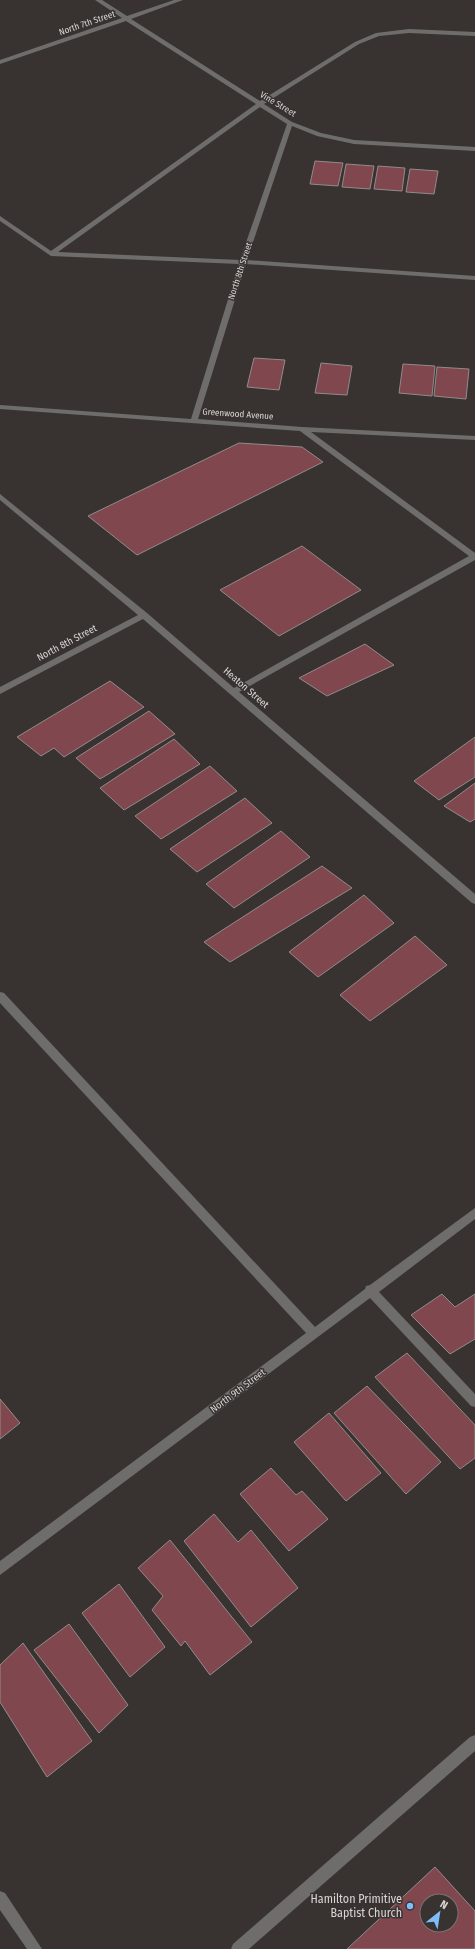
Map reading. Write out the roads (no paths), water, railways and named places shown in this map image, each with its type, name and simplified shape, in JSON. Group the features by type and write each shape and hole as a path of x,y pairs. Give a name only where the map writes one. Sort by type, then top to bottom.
{"street":[{"name":"Vine Street","path":"98,0 290,123 319,135 354,142 475,149"},
{"name":"North 7th Street","path":"0,62 180,0"},
{"path":"51,254 260,104 357,44 378,34 410,31 475,34"},
{"name":"North 8th Street","path":"194,421 243,262 290,123"},
{"path":"0,218 51,254 243,262 475,278"},
{"name":"Greenwood Avenue","path":"0,407 302,429 475,438"},
{"path":"234,692 475,557 302,429"},
{"name":"Heaton Street","path":"0,496 144,615 475,900"},
{"name":"North 8th Street","path":"0,691 144,615"},
{"path":"0,996 314,1334"},
{"name":"North 9th Street","path":"0,1569 314,1334 370,1290 475,1213"},
{"path":"370,1290 475,1402"},
{"path":"238,1949 475,1742"},
{"path":"0,1898 35,1949"}],"place":[{"name":"Hamilton Primitive Baptist Church","path":"410,1906"}]}
